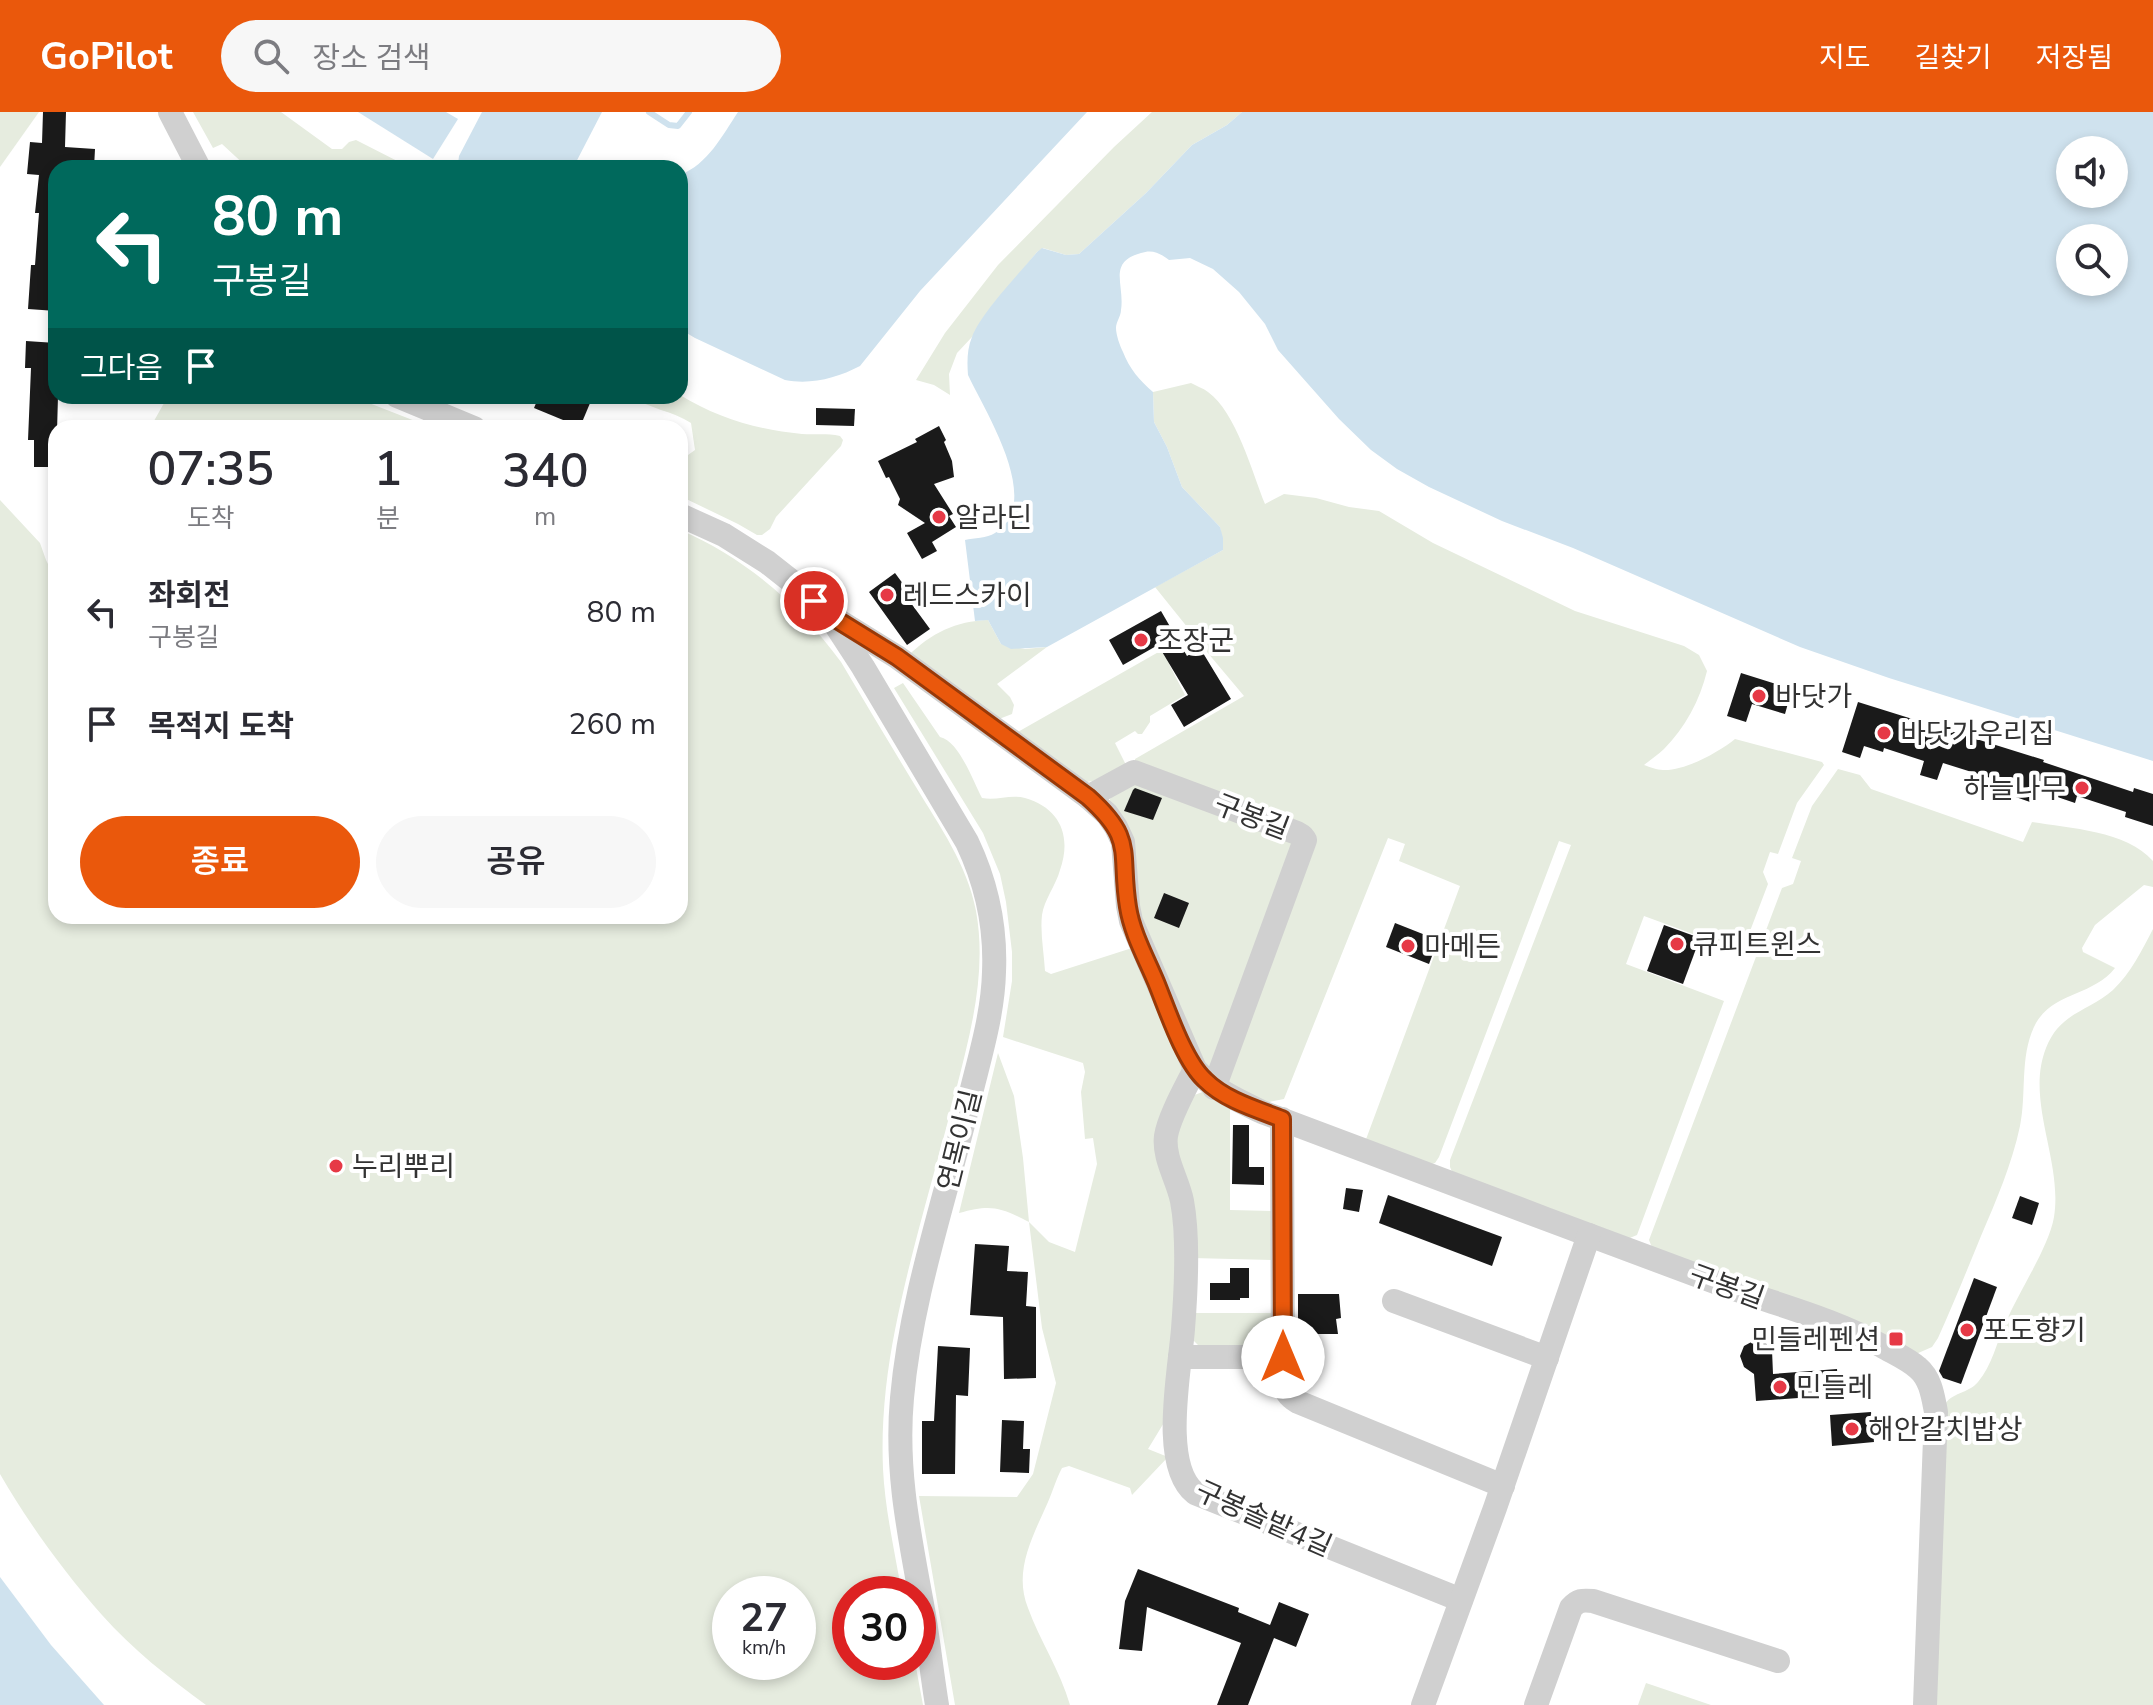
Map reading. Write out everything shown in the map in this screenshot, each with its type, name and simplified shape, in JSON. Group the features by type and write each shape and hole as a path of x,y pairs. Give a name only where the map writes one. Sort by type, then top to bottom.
{"street":[{"path":"170,112 195,160"},
{"path":"416,404 455,420"},
{"name":"구봉길","path":"688,519 724,535 767,562 826,613 910,666 1107,814 1123,842 1131,921 1195,1069 1214,1088 1282,1119 1589,1235 1739,1291 1845,1326 1921,1370 1928,1382 1936,1412 1925,1705"},
{"name":"연목이길","path":"826,613 863,667 967,842 983,883 993,935 994,971 989,1020 918,1298 901,1399 903,1502 937,1705"},
{"name":"구봉길","path":"1088,797 1134,772 1297,833 1305,840 1214,1088"},
{"name":"구봉솔밭4길","path":"1195,1069 1166,1136 1182,1201 1185,1238 1183,1330 1176,1404 1176,1444 1182,1476 1195,1493 1461,1600"},
{"path":"1282,1119 1285,1390 1298,1402 1503,1486"},
{"path":"1423,1705 1503,1486 1589,1235"},
{"path":"1394,1301 1547,1358"},
{"path":"1180,1357 1283,1357"},
{"path":"1536,1705 1571,1608 1583,1600 1778,1661"}],"shaded area":[{"path":"0,112 39,112 0,167"},
{"path":"193,112 281,112 332,149 342,149 356,140 395,160 239,160 222,144 213,148"},
{"path":"1152,112 1242,112 1227,125 1192,145 1146,193 1079,254 1066,255 1043,248 1037,252 957,353 949,374 950,395 934,385 916,380 945,333 998,265"},
{"path":"1191,383 1208,392 1227,413 1265,504 1284,494 1379,511 1433,543 1575,611 1684,646 1699,655 1707,671 1696,703 1672,741 1644,765 1661,770 1681,767 1711,755 1735,739 1824,765 1797,803 1778,854 1770,852 1763,872 1768,884 1742,952 1644,916 1626,964 1724,1001 1637,1235 1625,1240 1453,1174 1450,1167 1450,1160 1571,845 1559,841 1439,1157 1435,1163 1428,1165 1365,1142 1460,886 1399,861 1405,844 1388,838 1284,1099 1264,1103 1206,1070 1139,918 1108,806 1111,796 1135,781 1135,759 1244,696 1202,646 1169,664 1185,695 1150,716 1150,722 1142,734 1135,731 1115,743 1126,765 1087,782 1016,733 1192,633 1155,587 1223,550 1220,527 1182,487 1154,422 1153,392"},
{"path":"688,399 754,426 802,434 835,435 843,440 841,446 776,517 770,529 757,535 688,500 688,455 695,450 691,423 645,404 688,404"},
{"path":"164,404 372,404 412,420 154,420"},
{"path":"0,500 40,543 48,564 48,924 688,924 688,534 749,569 807,621 841,662 952,846 976,911 980,956 972,1024 908,1270 887,1382 883,1469 899,1576 832,1576 832,1680 918,1680 923,1705 206,1705 126,1640 74,1582 0,1474"},
{"path":"988,620 1001,644 1025,649 1047,647 997,684 1014,705 1012,714 999,719 908,656 945,630"},
{"path":"903,683 940,737 947,740 959,754 982,798 1025,798 1047,809 1060,825 1065,846 1063,858 1042,915 1045,971 1051,974 1132,948 1183,1067 1172,1196 1177,1299 1165,1421 1148,1449 1168,1457 1132,1495 1130,1488 1069,1466 1062,1468 1031,1541 1024,1567 1024,1594 1028,1608 1070,1705 955,1705 936,1595 936,1576 933,1576 919,1496 1017,1497 1033,1474 1056,1383 1042,1328 1029,1222 1049,1242 1075,1252 1097,1164 1093,1138 1085,1139 1081,1092 1085,1072 1083,1063 1003,1037 1012,981 1012,952 1000,874 983,833 894,688"},
{"path":"1838,769 1860,775 1871,789 2023,842 2032,822 2063,826 2113,837 2142,851 2153,861 2153,887 2144,885 2095,925 2082,948 2083,952 2115,968 2096,984 2053,1005 2036,1023 2027,1048 2020,1126 2003,1182 1938,1338 1932,1347 1916,1354 1653,1250 1649,1240 1782,888 1793,884 1801,861 1792,858 1812,806"},
{"path":"2153,929 2153,1705 1932,1705 1944,1406 1951,1398 1974,1386 1983,1376 2051,1229 2054,1174 2040,1089 2046,1048 2067,1020 2113,990 2136,961"},
{"path":"998,1053 1014,1096 1029,1222 995,1208 959,1213"},
{"path":"1205,1091 1230,1104 1230,1210 1273,1211 1272,1260 1192,1258 1174,1138 1192,1096"},
{"path":"1191,1313 1273,1313 1273,1340 1263,1349 1201,1348 1191,1338"},
{"path":"1646,1683 1711,1705 1638,1705"}],"water":[{"path":"358,112 446,112 458,119 433,159"},
{"path":"482,112 602,112 577,160 458,160"},
{"path":"738,112 1087,112 920,291 860,366 833,377 804,382 785,380 688,334 688,171 699,164 720,140"},
{"path":"1242,112 2153,112 2153,761 1800,647 1429,487 1371,450 1339,419 1278,350 1265,324 1239,292 1213,269 1190,258 1169,260 1152,252 1131,257 1121,268 1122,301 1116,326 1117,337 1132,369 1153,392 1154,422 1182,487 1220,527 1223,550 1047,647 1011,649 1001,644 988,620 975,621 965,540 992,535 1009,519 1014,501 1013,479 997,432 968,375 972,337 992,305 1037,252 1042,248 1066,255 1079,254 1146,193 1192,145 1227,125"},
{"path":"0,1577 51,1645 104,1705 0,1705"}],"building":[{"path":"43,112 66,112 65,147 95,149 94,160 48,160 48,310 28,309 31,265 35,265 39,175 27,174 30,142 42,143"},
{"path":"26,341 48,342 48,404 58,404 57,420 48,420 48,467 34,467 34,440 28,440 31,368 25,368"},
{"path":"536,404 590,404 583,420 563,420 534,408"},
{"path":"816,408 855,409 854,426 816,425"},
{"path":"939,426 946,440 954,477 934,484 953,514 949,516 956,527 932,542 937,551 922,559 907,533 925,523 898,505 900,499 878,461 917,442 915,439"},
{"path":"895,573 909,592 905,595 930,629 907,645 869,592"},
{"path":"1161,611 1187,656 1200,648 1231,699 1184,727 1171,705 1188,695 1158,645 1123,665 1109,640"},
{"path":"1741,673 1792,689 1785,714 1752,704 1746,722 1727,716"},
{"path":"1858,702 2044,760 2133,792 2134,788 2153,794 2153,826 2125,817 2126,812 2077,796 2075,803 2034,789 2030,802 2010,795 2013,785 1943,763 1937,780 1920,775 1924,761 1884,748 1883,752 1864,746 1860,758 1842,752"},
{"path":"1135,788 1162,798 1153,820 1124,811"},
{"path":"1164,893 1189,903 1179,928 1154,918"},
{"path":"1395,923 1438,940 1429,964 1386,947"},
{"path":"1664,925 1700,938 1683,984 1647,971"},
{"path":"1233,1125 1249,1125 1249,1167 1264,1167 1264,1185 1232,1184"},
{"path":"1346,1188 1363,1190 1359,1212 1343,1209"},
{"path":"1388,1195 1502,1237 1492,1266 1379,1223"},
{"path":"2020,1196 2039,1203 2032,1225 2012,1218"},
{"path":"975,1244 1009,1246 1007,1271 1028,1272 1026,1306 1036,1307 1036,1378 1004,1379 1003,1317 970,1315"},
{"path":"1230,1268 1249,1268 1249,1298 1210,1300 1210,1283 1230,1283"},
{"path":"1974,1278 1997,1287 1961,1384 1943,1378 1939,1371"},
{"path":"1298,1294 1339,1294 1341,1318 1336,1319 1338,1334 1298,1334"},
{"path":"1755,1340 1765,1342 1772,1350 1773,1374 1837,1369 1839,1395 1756,1401 1754,1374 1744,1367 1740,1356 1744,1346"},
{"path":"938,1346 970,1348 968,1396 956,1395 955,1474 922,1474 922,1421 934,1421"},
{"path":"1871,1412 1874,1442 1832,1446 1830,1415"},
{"path":"1002,1420 1024,1421 1023,1449 1030,1449 1029,1473 1000,1472"},
{"path":"1138,1569 1239,1608 1238,1612 1270,1625 1279,1602 1309,1614 1296,1647 1274,1638 1248,1705 1217,1705 1241,1643 1147,1607 1142,1651 1119,1649 1125,1601"}],"waterway":[{"path":"649,112 669,125 678,126 689,112"}],"place":[{"name":"알라딘","path":"939,517"},
{"name":"레드스카이","path":"887,595"},
{"name":"조장군","path":"1141,640"},
{"name":"바닷가","path":"1759,696"},
{"name":"바닷가우리집","path":"1884,733"},
{"name":"하늘나무","path":"2082,788"},
{"name":"큐피트윈스","path":"1677,944"},
{"name":"마메든","path":"1408,946"},
{"name":"누리뿌리","path":"336,1166"},
{"name":"포도향기","path":"1967,1330"},
{"name":"민들레펜션","path":"1896,1339"},
{"name":"민들레","path":"1780,1387"},
{"name":"해안갈치밥상","path":"1852,1429"}],"route":[{"path":"814,601 826,613 923,675 1088,797 1116,827 1123,842 1131,921 1195,1069 1220,1092 1282,1119 1283,1357"}]}
